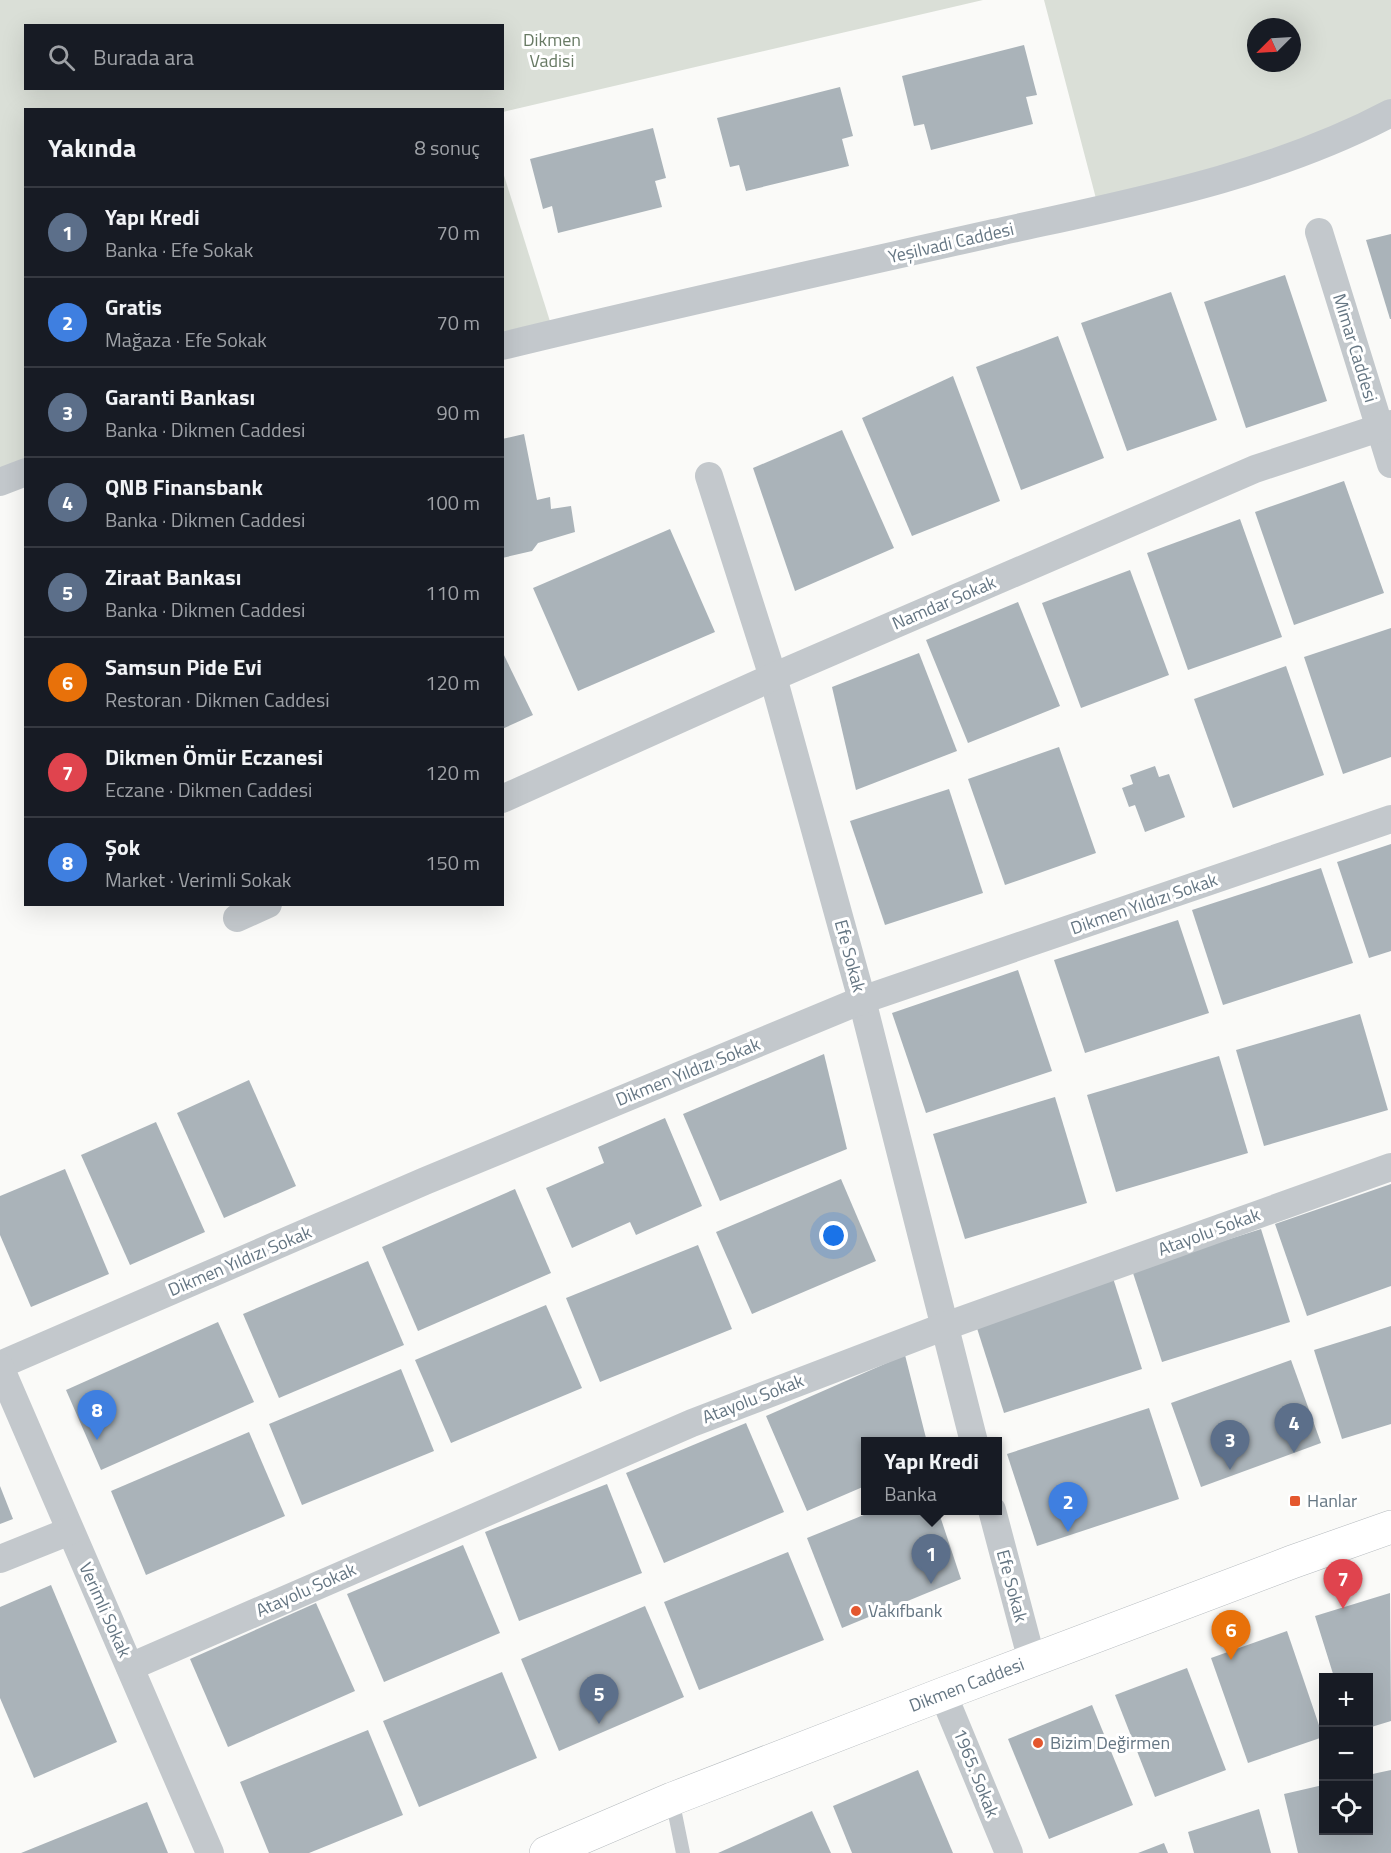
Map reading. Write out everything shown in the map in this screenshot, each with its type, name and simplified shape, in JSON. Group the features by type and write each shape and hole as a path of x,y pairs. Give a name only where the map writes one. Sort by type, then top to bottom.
{"main road":[{"name":"Dikmen Caddesi","path":"546,1853 672,1799 943,1694 1391,1527"}],"street":[{"name":"Yeşilvadi Caddesi","path":"504,346 660,308 1186,190 1283,161 1352,134 1391,113"},
{"name":"Mimar Caddesi","path":"1319,232 1385,426 1391,464"},
{"name":"Namdar Sokak","path":"504,798 773,677 1255,469 1385,426"},
{"path":"0,482 24,473"},
{"name":"Efe Sokak","path":"709,476 773,677 862,1000 973,1437"},
{"name":"Dikmen Yıldızı Sokak","path":"0,1366 425,1181 862,1000 1391,819"},
{"path":"237,918 264,906"},
{"name":"Atayolu Sokak","path":"130,1667 692,1423 944,1327 1391,1167"},
{"name":"Verimli Sokak","path":"0,1366 210,1853"},
{"name":"Efe Sokak","path":"993,1515 1032,1661"},
{"path":"0,1559 70,1531"},
{"name":"1965. Sokak","path":"943,1694 1009,1853"}],"lane":[{"path":"672,1799 683,1853"}],"green space":[{"name":"Dikmen Vadisi","path":"0,0 983,0 504,112 504,108 24,108 24,472 0,482"},
{"path":"1044,0 1391,0 1391,113 1099,210"},
{"path":"504,175 554,334 504,346"}],"building":[{"path":"1024,45 1037,95 1026,97 1033,124 931,150 924,124 914,126 902,76"},
{"path":"840,87 853,136 842,139 849,166 746,191 739,165 730,167 717,118"},
{"path":"653,128 666,178 655,181 662,207 558,233 552,206 543,209 530,159"},
{"path":"1391,234 1391,319 1390,319 1366,240"},
{"path":"1285,275 1327,401 1246,428 1204,302"},
{"path":"1171,292 1217,420 1127,451 1081,323"},
{"path":"1058,336 1104,458 1021,490 976,367"},
{"path":"953,376 1000,501 912,536 862,418"},
{"path":"842,430 894,548 795,591 753,468"},
{"path":"524,434 537,500 550,497 551,509 571,506 575,532 538,543 532,551 504,558 504,439"},
{"path":"1344,481 1384,593 1294,625 1255,512"},
{"path":"1240,519 1282,637 1188,670 1147,553"},
{"path":"670,529 715,632 578,691 533,588"},
{"path":"1130,570 1169,675 1081,708 1042,603"},
{"path":"1018,602 1060,706 968,743 926,640"},
{"path":"1391,628 1391,757 1343,774 1304,657"},
{"path":"919,653 957,751 856,790 832,687"},
{"path":"504,655 533,715 504,728"},
{"path":"1286,666 1324,775 1233,808 1194,699"},
{"path":"1059,747 1096,853 1005,885 968,779"},
{"path":"1155,766 1159,777 1169,774 1185,817 1145,832 1135,805 1129,807 1122,788 1133,784 1130,775"},
{"path":"949,789 983,893 885,925 850,821"},
{"path":"1391,844 1391,951 1369,958 1337,862"},
{"path":"1321,868 1353,963 1223,1005 1192,910"},
{"path":"1178,920 1209,1013 1085,1053 1054,960"},
{"path":"1018,970 1052,1071 926,1113 892,1013"},
{"path":"1360,1014 1388,1110 1264,1146 1236,1050"},
{"path":"824,1054 847,1149 720,1201 683,1114"},
{"path":"1219,1056 1248,1153 1116,1192 1087,1095"},
{"path":"249,1080 296,1186 224,1218 177,1113"},
{"path":"1055,1097 1087,1203 965,1239 933,1134"},
{"path":"665,1118 702,1206 636,1235 630,1222 572,1248 546,1188 604,1163 598,1147"},
{"path":"156,1122 205,1232 130,1265 81,1155"},
{"path":"65,1169 109,1274 31,1307 0,1235 0,1196"},
{"path":"841,1179 876,1261 752,1314 716,1232"},
{"path":"1391,1184 1391,1286 1307,1316 1275,1224"},
{"path":"515,1189 551,1273 418,1331 382,1247"},
{"path":"1261,1229 1290,1322 1162,1362 1132,1270"},
{"path":"698,1245 732,1329 600,1382 566,1298"},
{"path":"368,1261 404,1345 279,1398 243,1314"},
{"path":"1113,1278 1142,1369 1004,1413 975,1322"},
{"path":"546,1305 582,1388 451,1443 415,1360"},
{"path":"218,1322 254,1402 101,1470 66,1390"},
{"path":"1391,1326 1391,1424 1342,1439 1314,1350"},
{"path":"905,1355 926,1437 861,1437 861,1488 807,1511 766,1416"},
{"path":"1291,1360 1321,1443 1201,1487 1171,1403"},
{"path":"401,1369 434,1451 302,1505 269,1424"},
{"path":"1149,1408 1179,1499 1037,1546 1007,1454"},
{"path":"746,1423 784,1512 664,1563 626,1473"},
{"path":"249,1432 285,1516 146,1575 111,1491"},
{"path":"607,1484 642,1573 519,1621 485,1532"},
{"path":"0,1486 13,1519 0,1524"},
{"path":"864,1515 940,1515 961,1579 842,1628 807,1538"},
{"path":"463,1545 500,1633 384,1682 347,1594"},
{"path":"788,1552 824,1640 699,1690 664,1602"},
{"path":"51,1585 117,1742 34,1778 0,1698 0,1607"},
{"path":"1390,1593 1391,1721 1373,1726 1373,1673 1333,1673 1315,1616"},
{"path":"316,1603 355,1691 228,1747 190,1659"},
{"path":"645,1606 684,1697 559,1751 521,1659"},
{"path":"1287,1631 1319,1725 1319,1738 1248,1763 1211,1658"},
{"path":"1187,1668 1226,1770 1155,1797 1115,1695"},
{"path":"502,1672 537,1758 419,1807 383,1721"},
{"path":"1092,1705 1133,1805 1049,1839 1008,1739"},
{"path":"368,1730 403,1815 309,1853 269,1853 240,1782"},
{"path":"918,1770 953,1853 852,1853 833,1806"},
{"path":"1391,1770 1391,1853 1298,1853 1284,1794 1319,1786 1319,1835 1373,1835 1373,1774"},
{"path":"147,1802 168,1853 21,1853"},
{"path":"1259,1809 1271,1853 1194,1853 1188,1832"},
{"path":"812,1811 831,1853 718,1853"},
{"path":"1164,1843 1168,1853 1138,1853"}],"place":[{"name":"Şok","path":"97,1440"},
{"name":"QNB Finansbank","path":"1294,1453"},
{"name":"Garanti Bankası","path":"1230,1470"},
{"name":"Hanlar","path":"1295,1501"},
{"name":"Gratis","path":"1068,1532"},
{"name":"Yapı Kredi","path":"931,1584"},
{"name":"Dikmen Ömür Eczanesi","path":"1343,1609"},
{"name":"Vakıfbank","path":"856,1611"},
{"name":"Samsun Pide Evi","path":"1231,1660"},
{"name":"Ziraat Bankası","path":"599,1724"},
{"name":"Bizim Değirmen","path":"1038,1743"}]}
